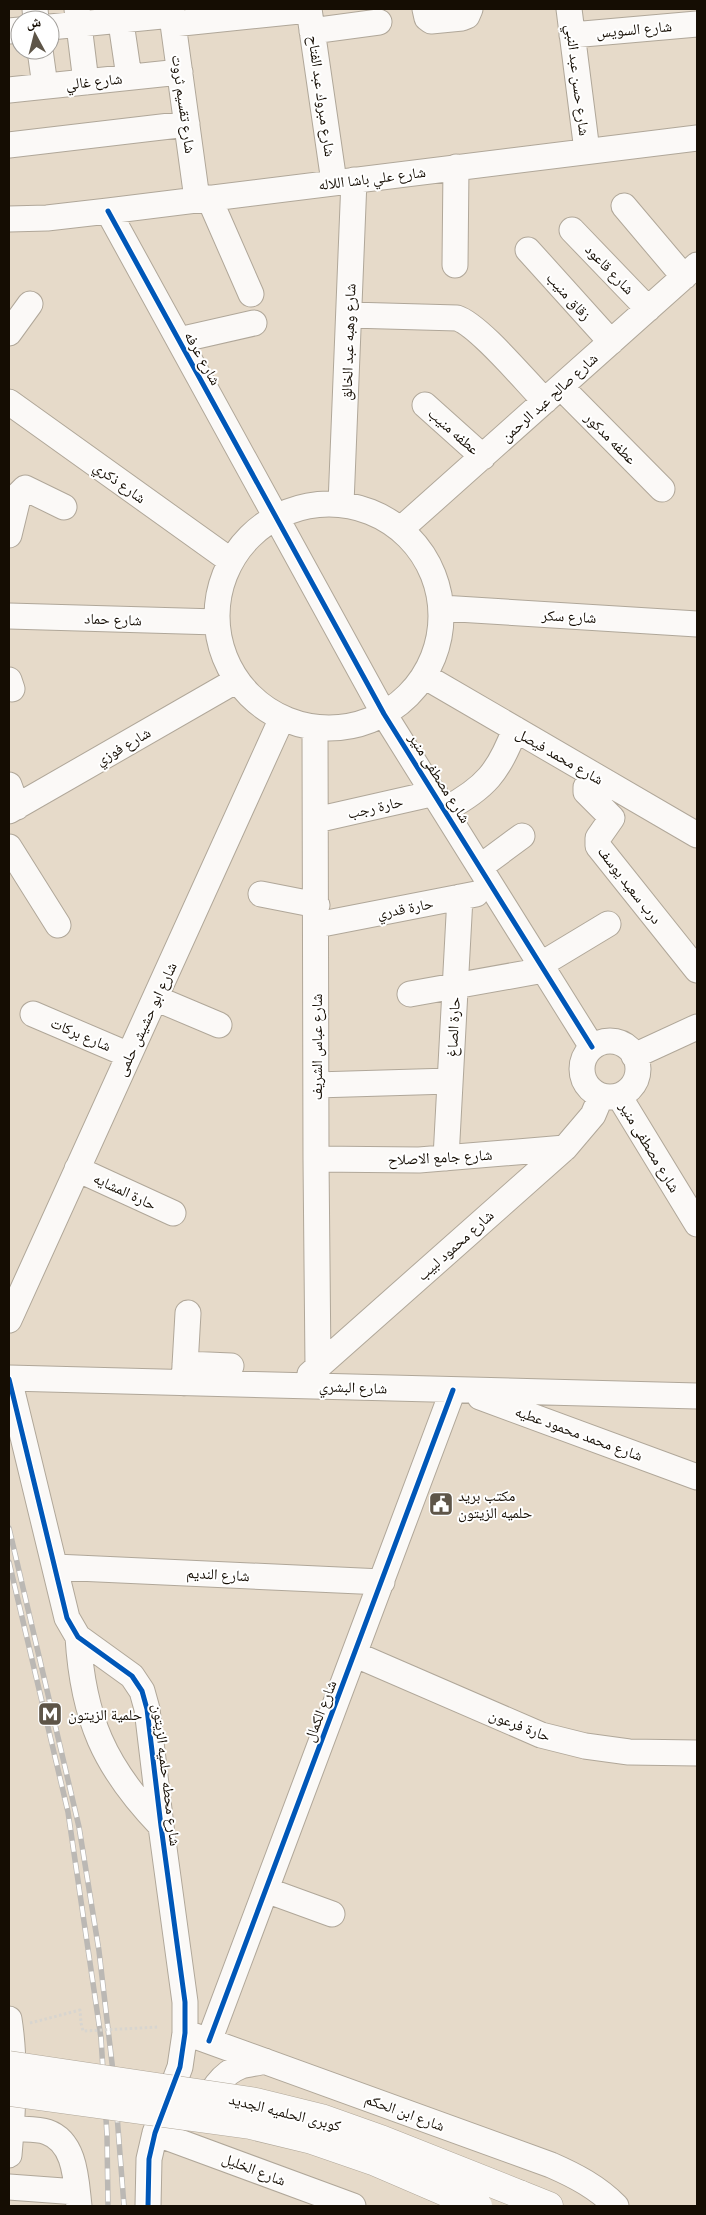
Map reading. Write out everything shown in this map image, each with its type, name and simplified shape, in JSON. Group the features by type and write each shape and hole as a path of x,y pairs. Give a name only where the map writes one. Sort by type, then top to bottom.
{"main road":[{"name":"كوبرى الحلميه الجديد","path":"10,2041 200,2092 256,2102 312,2116 383,2140 548,2206"},
{"name":"كوبرى الحلميه الجديد","path":"9,2092 250,2125 312,2140 373,2161 478,2206"},
{"path":"10,2122 56,2098"}],"street":[{"path":"424,9 427,18 436,21 462,18 466,16 470,9"},
{"name":"شارع حسن عبد النبي","path":"569,9 587,151"},
{"path":"119,14 129,77"},
{"path":"60,23 78,16 119,14 310,17 379,22"},
{"path":"78,16 86,82"},
{"name":"شارع تقسيم ثروت","path":"172,16 187,124 203,199 251,294"},
{"name":"شارع مبروك عبد الفتاح","path":"310,17 344,181"},
{"name":"شارع السويس","path":"572,35 697,24"},
{"path":"41,60 45,86"},
{"name":"شارع غالي","path":"9,90 180,72"},
{"path":"9,145 187,124"},
{"name":"شارع علي باشا اللاله","path":"9,221 108,211 587,151 696,140"},
{"path":"456,167 456,265"},
{"name":"شارع وهبه عبد الخالق","path":"341,504 350,315 344,181"},
{"path":"624,206 691,271"},
{"name":"شارع عرفه","path":"108,211 276,517"},
{"name":"شارع قاعود","path":"572,230 648,309"},
{"name":"زقاق منيب","path":"528,250 611,342"},
{"name":"شارع صالح عبد الرحمن","path":"401,529 691,271"},
{"path":"9,332 30,304"},
{"name":"عطفه مدكور","path":"350,315 457,318 469,323 662,489"},
{"path":"179,340 254,323"},
{"name":"شارع ذكري","path":"9,402 231,561"},
{"name":"عطفه منيب","path":"425,405 483,456"},
{"path":"9,535 19,494 25,488 64,507"},
{"path":"341,504 376,514 401,529 421,552 435,578 442,608 441,632 435,655 424,676 413,691 384,714 351,726 315,727 282,718 257,702 237,680 226,662 220,642 217,622 219,591 231,561 253,534 276,517 297,509 312,506 341,504"},
{"name":"شارع مصطفى منير","path":"276,517 384,714 440,801 592,1048"},
{"name":"شارع سكر","path":"442,608 697,624"},
{"name":"شارع حماد","path":"9,616 217,622"},
{"name":"شارع محمد فيصل","path":"424,676 697,835"},
{"name":"شارع فوزي","path":"11,801 237,680"},
{"name":"شارع ابو حشيش حلمى","path":"9,1320 282,718"},
{"name":"شارع عباس الشريف","path":"315,727 318,1366"},
{"name":"حارة رجب","path":"316,820 470,796 490,778 505,755 514,729"},
{"name":"درب سعيد يوسف","path":"593,775 586,787 586,792 612,818 598,838 598,846 697,970"},
{"path":"480,867 522,836"},
{"path":"9,847 58,925"},
{"name":"حارة قدري","path":"317,915 494,891"},
{"path":"261,894 317,915"},
{"name":"حارة الصاغ","path":"446,1158 460,897"},
{"path":"410,994 542,967 608,924"},
{"path":"155,998 219,1025"},
{"name":"شارع بركات","path":"33,1014 129,1055"},
{"path":"634,1056 697,1027"},
{"path":"607,1042 615,1042 629,1050 634,1056 637,1063 636,1079 632,1086 610,1096 588,1087 582,1070 582,1062 592,1048 607,1042"},
{"path":"316,1085 450,1081"},
{"name":"شارع مصطفى منير","path":"610,1096 697,1224"},
{"name":"شارع محمود لبيب","path":"298,1386 318,1366 564,1148 610,1096"},
{"name":"شارع جامع الاصلاح","path":"316,1160 419,1160 564,1148"},
{"name":"حارة المشايه","path":"77,1169 173,1213"},
{"path":"188,1313 184,1373 231,1366"},
{"name":"شارع البشري","path":"9,1379 184,1373 298,1386 697,1396"},
{"name":"شارع محطه حلميه الزيتون","path":"9,1379 67,1618 78,1637 132,1676 142,1691 147,1710 185,2002 185,2033 180,2067 155,2133 149,2159 148,2206"},
{"name":"شارع محمد محمود عطيه","path":"457,1390 697,1477"},
{"name":"شارع الكمال","path":"209,2041 354,1654 457,1390"},
{"name":"شارع النديم","path":"55,1567 382,1582"},
{"path":"78,1637 80,1672 87,1707 99,1740 121,1779 136,1800 161,1826"},
{"name":"حارة فرعون","path":"354,1654 541,1735 594,1748 629,1752 697,1753"},
{"path":"266,1890 332,1914"},
{"name":"شارع ابن الحكم","path":"185,2033 552,2165 580,2178 606,2196 616,2206"},
{"path":"9,2155 10,2041"},
{"path":"211,2153 203,2129 206,2104 219,2082 240,2066 265,2061"},
{"path":"9,2187 78,2199 72,2159 63,2143 48,2132 10,2122"},
{"name":"شارع الخليل","path":"155,2133 353,2206"}],"path":[{"path":"44,2020 80,2010 82,2029 85,2031 159,2027"}],"railway":[{"path":"9,1528 79,1827 99,1951 115,2089 124,2206"},
{"path":"9,1562 68,1812 101,2038 107,2135 108,2206"}],"cycle path":[{"path":"108,211 384,714 592,1047"},
{"path":"9,1379 67,1618 78,1637 132,1676 142,1691 147,1709 185,2002 185,2033 180,2067 155,2133 149,2159 148,2206"},
{"path":"209,2041 453,1390"}],"place":[{"name":"مكتب بريد حلميه الزيتون","path":"441,1504"},
{"name":"حلمية الزيتون","path":"50,1714"}]}
